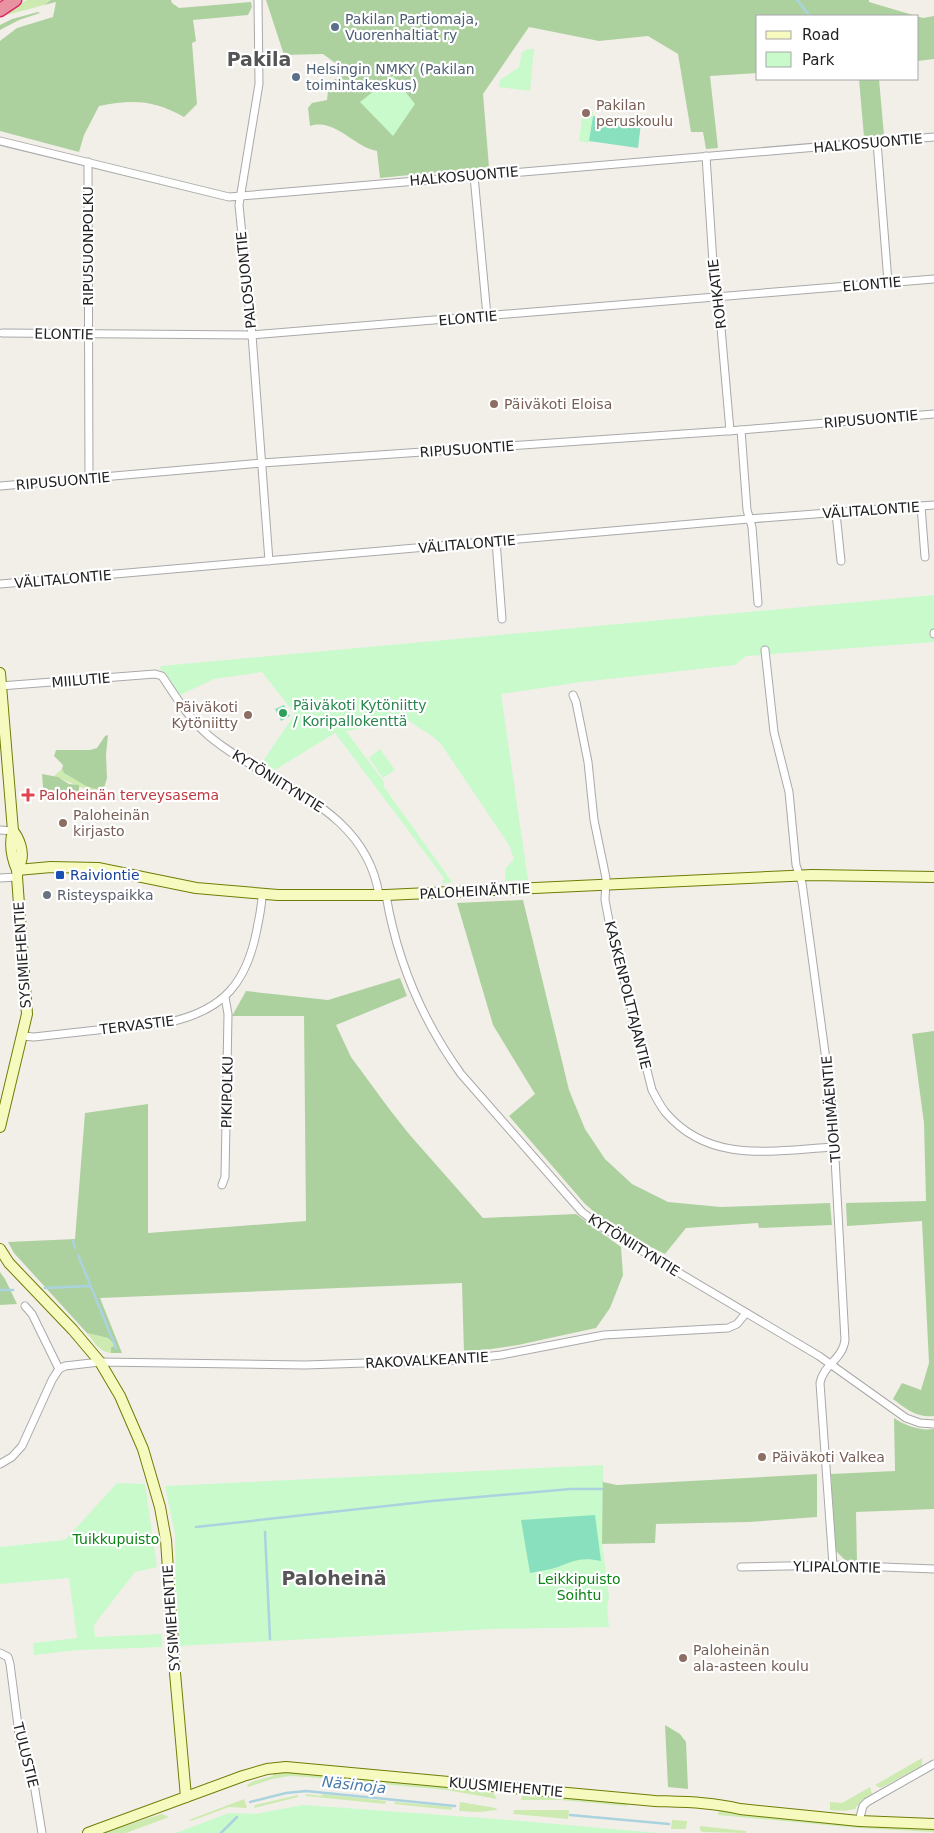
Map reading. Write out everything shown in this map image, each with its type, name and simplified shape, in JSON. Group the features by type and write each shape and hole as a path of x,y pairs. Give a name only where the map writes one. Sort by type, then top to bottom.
{"highway":[{"path":"0,10 15,0"}],"street":[{"name":"PALOSUONTIE","path":"258,0 259,84 239,205 252,335 269,561"},
{"name":"HALKOSUONTIE","path":"0,141 230,197 240,197 934,137"},
{"path":"877,142 888,282"},
{"name":"ROHKATIE","path":"706,156 715,293 730,431"},
{"name":"RIPUSUONPOLKU","path":"88,162 89,479"},
{"path":"474,176 487,316"},
{"name":"ELONTIE","path":"2,333 252,335 934,279"},
{"name":"RIPUSUONTIE","path":"0,486 262,463 730,431 934,414"},
{"path":"741,430 747,510 752,527 758,603"},
{"name":"VÄLITALONTIE","path":"0,584 934,505"},
{"path":"921,506 925,556"},
{"path":"836,513 840,561"},
{"path":"496,542 502,619"},
{"name":"TUOHIMÄENTIE","path":"765,650 774,732 789,792 796,865 828,1062 835,1147 845,1340 843,1351 821,1377 820,1383 832,1565"},
{"name":"SYSIMIEHENTIE","path":"0,673 13,831 11,844 17,873 26,1006 22,1036 0,1127"},
{"name":"MIILUTIE","path":"1,686 155,674 162,676"},
{"name":"KYTÖNIITYNTIE","path":"162,676 182,707 210,736 234,753 304,795 339,822 358,844 375,876 398,951 416,996 436,1035 461,1074 591,1220 831,1364 906,1418 920,1423 934,1424"},
{"name":"KASKENPOLTTAJANTIE","path":"574,695 588,762 594,820 605,872 605,900 609,921 647,1073 652,1090 664,1111 690,1134 716,1147 729,1150 751,1152 835,1147"},
{"path":"0,830 13,831"},
{"name":"PALOHEINÄNTIE","path":"17,873 51,867 98,868 196,888 262,894 382,895 799,876 934,877"},
{"path":"0,878 17,873"},
{"name":"TERVASTIE","path":"22,1036 170,1022 192,1016 225,997 247,967 251,958 262,894"},
{"name":"PIKIPOLKU","path":"222,1186 225,1177 228,1014 225,997"},
{"name":"SYSIMIEHENTIE","path":"0,1249 9,1263 73,1330 100,1362 132,1420 152,1476 166,1540 186,1798"},
{"path":"0,1464 12,1457 22,1446 52,1380 59,1370 32,1314 25,1306"},
{"name":"RAKOVALKEANTIE","path":"59,1370 74,1364 100,1362 306,1364 480,1359 604,1335 728,1328 737,1324 746,1312"},
{"name":"YLIPALONTIE","path":"741,1567 832,1565 934,1568"},
{"name":"TULUSTIE","path":"0,1653 8,1658 10,1664 20,1741 34,1784 42,1833"},
{"path":"859,1821 862,1806 867,1802 934,1764"},
{"name":"KUUSMIEHENTIE","path":"88,1833 267,1769 298,1768 655,1801 727,1805 740,1809 859,1821 934,1824"}],"green space":[{"path":"27,0 51,0 44,5 7,15 6,12"},
{"path":"51,0 171,0 179,8 251,2 252,7 248,15 193,20 196,41 192,43 197,104 184,117 163,107 143,102 122,102 99,106 84,135 79,152 0,131 0,41 17,28 53,17 56,2 44,5"},
{"path":"266,0 869,0 869,2 913,15 756,15 756,73 710,76 718,148 706,149 703,132 691,132 678,54 648,36 599,41 529,27 483,94 489,167 380,178 377,151 328,126 310,126 308,108 312,103 327,100 328,91 335,79 341,78 342,68 323,54 284,55"},
{"path":"40,13 19,20 0,30 0,25 12,19"},
{"path":"934,16 934,59 919,61 919,17"},
{"path":"534,49 530,91 499,87 500,80 519,67 522,52"},
{"path":"393,76 415,104 393,136 360,102"},
{"path":"859,80 879,80 884,135 864,137"},
{"path":"583,111 593,112 589,143 579,141"},
{"path":"593,116 641,123 638,148 589,141"},
{"path":"934,595 934,642 746,656 735,665 581,682 501,694 528,880 505,881 506,868 514,859 509,845 441,744 408,720 346,731 384,782 384,787 452,882 442,884 444,878 335,733 275,770 263,761 295,714 262,672 214,679 180,695 167,675 160,669 161,666"},
{"name":"Päiväkoti Kytöniitty / Koripallokenttä","path":"284,705 290,716 281,721 275,709"},
{"path":"108,735 106,755 107,778 103,791 88,787 64,773 63,765 54,756 56,750 90,750 97,748 105,736"},
{"path":"380,749 395,770 383,778 369,758"},
{"path":"62,769 64,773 95,789 93,792 54,776"},
{"path":"42,774 58,777 69,784 79,785 79,791 75,800 45,793"},
{"path":"523,900 569,1090 585,1129 605,1159 632,1184 668,1202 721,1207 830,1203 832,1225 759,1228 758,1223 686,1228 665,1254 613,1228 585,1204 509,1116 535,1094 493,1025 457,903"},
{"path":"400,978 407,996 336,1025 351,1057 409,1134 483,1218 576,1214 621,1247 623,1275 610,1308 596,1328 518,1345 464,1353 462,1283 100,1298 122,1353 111,1353 111,1347 116,1346 108,1338 87,1333 14,1253 8,1242 75,1239 85,1113 148,1104 148,1233 306,1221 304,1016 232,1016 246,991 328,1000"},
{"path":"934,1031 934,1416 922,1416 912,1412 893,1399 902,1383 921,1390 929,1363 922,1221 847,1226 846,1203 926,1201 924,1123 912,1034"},
{"path":"0,1272 5,1279 17,1304 0,1305"},
{"path":"87,1333 108,1338 116,1347 111,1348 111,1353 103,1351"},
{"path":"894,1418 913,1427 934,1429 934,1509 856,1512 857,1562 847,1562 835,1550 831,1474 895,1471"},
{"path":"603,1465 603,1482 617,1485 817,1474 817,1517 749,1522 656,1524 655,1543 599,1544"},
{"name":"Leikkipuisto Soihtu","path":"603,1465 602,1544 609,1596 607,1607 609,1627 492,1629 180,1646 175,1534 165,1486"},
{"name":"Tuikkupuisto","path":"117,1483 145,1484 157,1567 135,1572 94,1625 95,1637 162,1634 162,1647 78,1650 34,1655 33,1643 77,1638 69,1578 0,1584 0,1547 65,1540"},
{"path":"595,1515 601,1561 579,1560 555,1568 530,1573 521,1520"},
{"path":"665,1725 680,1734 686,1742 688,1789 668,1787"},
{"path":"922,1758 922,1765 920,1767 883,1787 880,1788 875,1785"},
{"path":"292,1771 467,1788 493,1793 497,1799 447,1790 290,1776 272,1779 248,1787 247,1785 273,1776 273,1772"},
{"path":"870,1787 872,1794 862,1800 855,1809 844,1811 830,1810 830,1802 842,1803"},
{"path":"306,1794 320,1796 324,1794 386,1801 385,1804 306,1796"},
{"path":"298,1795 298,1797 254,1808 255,1805"},
{"path":"522,1795 628,1802 627,1806 560,1800 521,1800"},
{"path":"244,1799 247,1808 229,1807 191,1821 189,1820"},
{"path":"395,1802 452,1807 452,1810 394,1804"},
{"path":"460,1802 496,1808 497,1810 479,1812 459,1811"},
{"path":"303,1805 658,1833 176,1833 229,1813 256,1814"},
{"path":"514,1810 569,1810 568,1819 513,1814"},
{"path":"719,1810 934,1828 934,1832 859,1828 718,1815"},
{"path":"162,1814 169,1817 126,1833 101,1833"},
{"path":"672,1820 687,1821 686,1829 671,1829"},
{"path":"700,1826 746,1831 746,1833 702,1832"}],"waterway":[{"path":"797,0 809,15"},
{"path":"73,1241 75,1248"},
{"path":"78,1255 116,1348"},
{"path":"45,1288 90,1286"},
{"path":"0,1290 13,1290"},
{"path":"196,1527 432,1501 570,1489 602,1489"},
{"path":"265,1532 270,1639"},
{"name":"Näsinoja","path":"250,1802 286,1793 306,1791 455,1806"},
{"name":"Näsinoja","path":"570,1815 669,1824"},
{"name":"Näsinoja","path":"221,1833 237,1817"}],"place":[{"name":"Pakilan Partiomaja, Vuorenhaltiat ry","path":"335,27"},
{"name":"Helsingin NMKY (Pakilan toimintakeskus)","path":"296,77"},
{"name":"Pakilan peruskoulu","path":"586,113"},
{"name":"Päiväkoti Eloisa","path":"494,404"},
{"name":"Päiväkoti Kytöniitty / Koripallokenttä","path":"283,713"},
{"name":"Päiväkoti Kytöniitty","path":"248,715"},
{"name":"Paloheinän terveysasema","path":"28,795"},
{"name":"Paloheinän kirjasto","path":"63,823"},
{"name":"Raiviontie","path":"60,875"},
{"name":"Risteyspaikka","path":"47,895"},
{"name":"Päiväkoti Valkea","path":"762,1457"},
{"name":"Paloheinän ala-asteen koulu","path":"683,1658"}],"district":[{"name":"Pakila","path":"259,59"},
{"name":"Paloheinä","path":"334,1578"}]}
